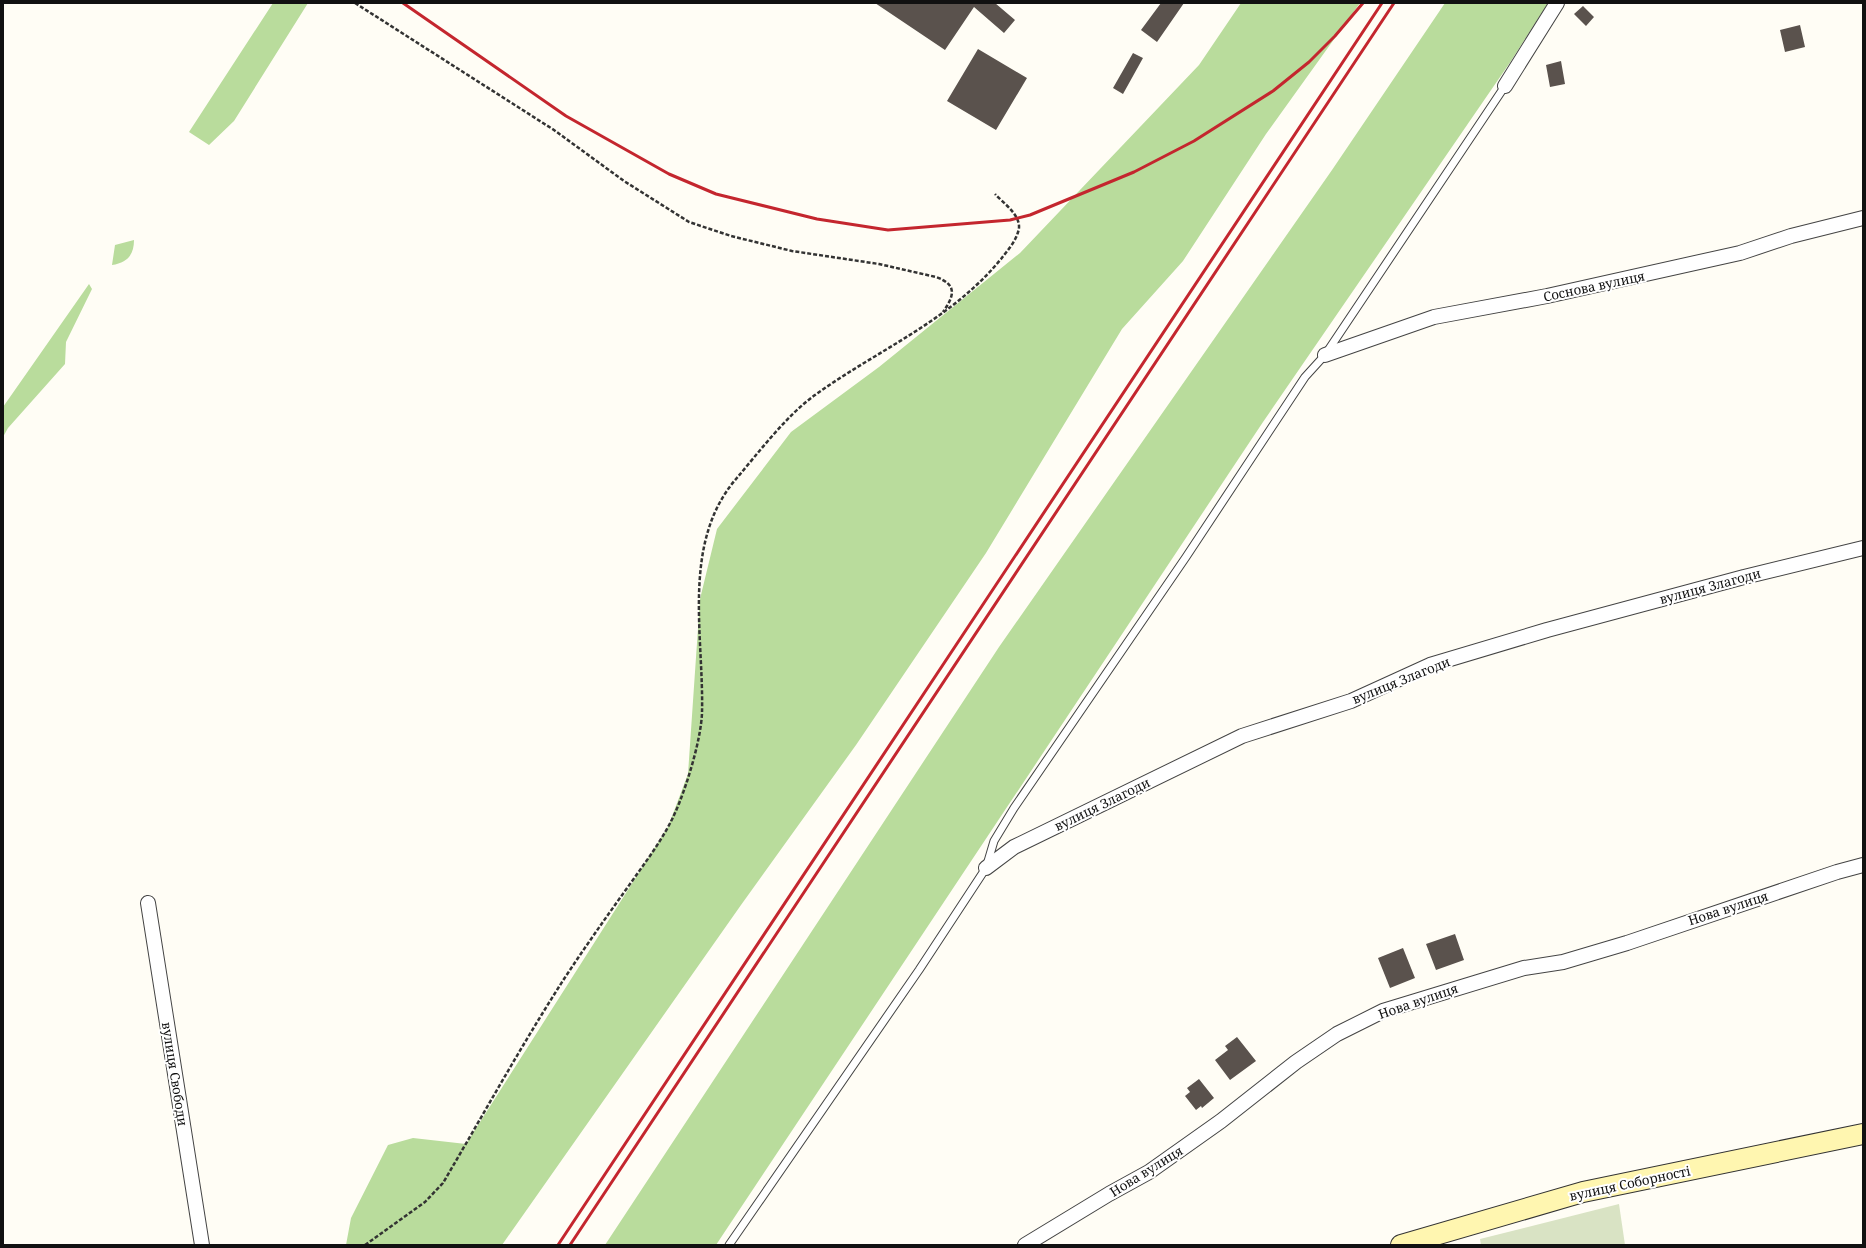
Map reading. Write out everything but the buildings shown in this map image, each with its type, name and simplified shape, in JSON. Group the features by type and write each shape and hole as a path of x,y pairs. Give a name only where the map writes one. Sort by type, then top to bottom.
{"street":[{"path":"1505,86 1557,3"},
{"name":"Соснова вулиця","path":"1325,355 1434,317 1547,296 1740,253 1791,236 1863,218"},
{"name":"вулиця Злагоди","path":"986,868 1014,847 1242,736 1351,701 1430,665 1547,630 1737,579 1863,548"},
{"name":"Нова вулиця","path":"1025,1245 1109,1194 1149,1172 1221,1121 1302,1058 1337,1034 1383,1011 1524,968 1563,962 1627,943 1829,874 1863,865"},
{"name":"вулиця Свободи","path":"148,903 202,1245"},
{"name":"вулиця Соборності","path":"1401,1245 1583,1192 1863,1134"}],"lane":[{"path":"729,1245 920,970 986,868 994,841 1014,808 1186,557 1305,377 1325,355 1505,86"}],"path":[{"path":"355,3 554,130 624,181 689,222 731,236 792,251 880,264 936,276 947,282 952,288 953,295 942,314"},
{"path":"365,1245 425,1202 443,1183 564,979 663,838 680,801 695,751 702,716 699,616 701,557 713,517 730,486 791,416 814,396 902,342 942,314 984,279 1013,244 1019,227 1017,218 995,194"}],"green space":[{"path":"273,3 308,3 234,121 209,145 189,132"},
{"path":"1241,3 1360,3 1266,134 1183,261 1122,329 986,553 856,745 741,905 502,1245 346,1245 351,1218 388,1145 413,1138 466,1144 668,827 688,774 700,599 717,529 791,432 879,367 1020,253 1199,65"},
{"path":"1445,3 1548,3 1511,61 1263,422 716,1245 605,1245 999,647 1332,170"},
{"path":"134,240 133,250 129,257 122,262 112,265 115,245"},
{"path":"89,284 92,289 66,342 65,364 8,428 3,437 3,407"},
{"path":"1619,1204 1625,1245 1481,1245 1480,1239"}],"railway":[{"path":"403,3 566,116 669,174 716,194 817,219 888,230 1010,220 1030,215 1134,172 1194,141 1273,91 1309,62 1335,36 1363,3"},
{"path":"558,1245 1382,3"},
{"path":"570,1245 1394,3"}]}
